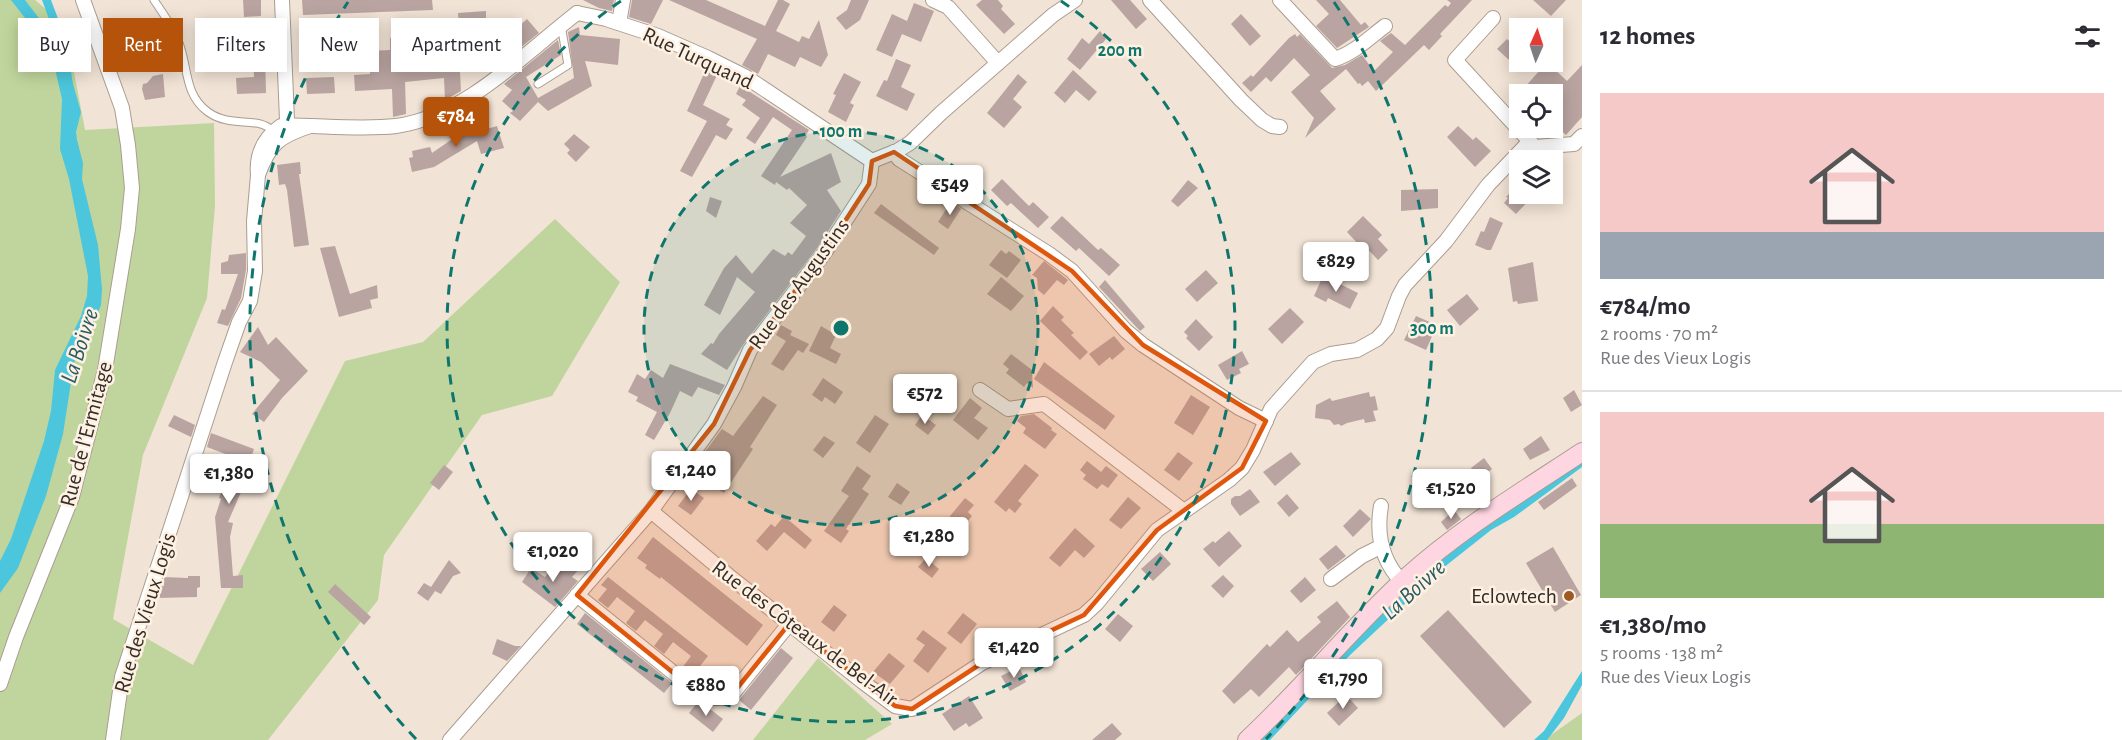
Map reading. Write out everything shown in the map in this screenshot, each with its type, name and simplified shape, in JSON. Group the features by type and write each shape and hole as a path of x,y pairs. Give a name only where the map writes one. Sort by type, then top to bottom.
{"street":[{"name":"Rue de l’Ermitage","path":"0,684 24,616 72,497 105,370 128,229 132,188 122,108 83,0"},
{"path":"282,0 288,129"},
{"path":"619,23 623,0"},
{"path":"933,0 948,8 998,63"},
{"path":"872,161 910,142 1053,15 1075,0"},
{"path":"1150,0 1241,100 1262,120 1272,126 1280,127"},
{"path":"1280,0 1335,59 1355,50 1385,26"},
{"path":"273,131 280,126 288,129 310,126 395,126 433,115 463,100 527,56 561,25 577,6"},
{"name":"Rue Turquand","path":"577,6 658,36 746,77 872,161"},
{"path":"1493,18 1455,60 1535,147 1574,144 1582,136"},
{"name":"Rue des Vieux Logis","path":"258,175 268,151 288,129"},
{"name":"Rue des Vieux Logis","path":"113,740 122,677 225,362 239,322 250,301 255,271 254,221 260,152 265,140 273,131"},
{"name":"Rue des Côteaux de Bel-Air","path":"651,511 789,624 895,706 912,709 982,663 1084,615 1097,603 1157,530 1229,480 1242,468 1279,399 1313,362 1331,354 1357,350 1377,339 1387,328 1405,285 1446,241 1488,185 1530,141"},
{"path":"894,152 899,159 1072,271 1126,331 1143,345 1239,408 1266,421"},
{"name":"Rue des Augustins","path":"450,740 651,511 714,424 750,350 825,252 869,184 872,161"},
{"path":"980,390 1008,409 1044,404 1184,511"},
{"path":"1247,740 1281,708 1333,651 1402,582 1450,541 1582,452"},
{"path":"1381,506 1382,546 1388,563 1402,582"},
{"path":"1331,579 1362,556 1382,546"},
{"path":"577,595 702,696 716,698 730,697 789,624"}],"lane":[{"path":"154,0 181,48 191,92 198,103 215,116 228,122 260,122 273,131"},
{"path":"538,84 568,64 561,25"}],"highlighted area":[{"path":"894,152 1072,271 1143,345 1266,421 1242,468 1157,530 1084,615 982,663 912,709 895,706 789,624 730,697 702,696 577,595 714,424 750,350 825,252 869,184 872,161"}],"green space":[{"path":"0,0 35,0 57,18 18,18 18,72 74,72 85,130 214,123 215,206 207,298 143,455 113,619 193,665 345,361 423,342 555,219 620,282 552,396 482,415 384,555 378,600 268,740 0,740"},
{"path":"818,658 892,724 865,740 753,740"},
{"path":"1582,713 1582,740 1544,740"}],"water":[{"path":"11,0 25,0 39,18 25,18"},
{"path":"42,0 51,0 58,18 49,18"},
{"name":"La Boivre","path":"71,72 81,112 76,132 83,163 82,179 98,245 101,305 74,363 63,434 46,496 18,568 0,593 0,561 11,539 44,441 51,411 55,370 81,316 87,296 88,276 69,179 60,149 62,99 56,73"},
{"name":"La Boivre","path":"1582,456 1582,467 1514,517 1491,530 1443,568 1349,656 1270,740 1256,740 1359,634 1432,565"},
{"path":"1582,671 1582,685 1564,718 1547,740 1534,740 1544,731"}],"building":[{"path":"243,0 261,0 261,16 244,17"},
{"path":"302,0 432,0 433,10 303,15"},
{"path":"583,0 614,0 612,11 599,8"},
{"path":"632,0 663,0 651,24 629,17"},
{"path":"669,0 706,0 765,26 778,0 783,0 790,4 776,31 799,42 802,36 809,39 819,20 828,55 821,67 800,57 795,67 768,54 758,74 742,65 757,39"},
{"path":"851,0 869,0 860,20 846,30 836,18 847,10"},
{"path":"982,0 998,0 1003,6 1001,9 1015,24 1004,34 976,5"},
{"path":"1111,0 1130,0 1147,19 1136,29"},
{"path":"1316,0 1340,0 1361,25 1365,22 1369,27 1337,48 1316,26 1329,14"},
{"path":"1447,0 1472,0 1440,34 1442,36 1429,50 1424,45 1376,91 1368,81 1362,86 1358,84 1346,69 1320,91 1336,109 1305,138 1314,118 1291,92 1310,75 1294,58 1271,82 1266,77 1251,92 1242,83 1251,75 1253,77 1295,34 1297,37 1300,34 1332,68 1345,65 1362,55 1374,71 1393,52 1380,41 1391,33 1405,45 1445,5 1448,7 1451,3"},
{"path":"1533,0 1566,0 1551,16"},
{"path":"914,3 934,11 921,42 902,34 892,57 876,50 892,14 907,21"},
{"path":"486,11 486,18 458,18 458,13"},
{"path":"1241,14 1261,36 1250,46 1231,24"},
{"path":"527,19 539,33 522,46 522,24"},
{"path":"579,27 580,35 620,39 618,65 585,61 592,86 548,111 538,102 520,121 510,113 513,111 502,101 512,90 504,84 519,72 522,72 522,69 558,40 561,55 526,77 538,98 574,78 568,32"},
{"path":"1100,31 1106,39 1080,70 1067,59 1082,38 1089,44"},
{"path":"390,38 391,72 460,72 461,91 445,100 444,78 405,82 406,114 393,117 392,89 355,91 354,75 379,72 379,51 390,50"},
{"path":"1507,39 1509,41 1509,60 1497,49"},
{"path":"896,59 911,65 901,87 915,94 907,111 876,96 884,80 887,81"},
{"path":"1582,65 1582,117 1566,135 1563,132 1563,84 1527,84 1538,72 1557,72 1567,81"},
{"path":"707,67 718,73 703,105 730,119 726,125 733,129 726,140 716,135 692,177 680,171 707,121 687,111"},
{"path":"1073,70 1097,92 1089,101 1076,90 1065,103 1054,93"},
{"path":"254,72 265,72 266,93 237,94 236,78 254,77"},
{"path":"844,73 861,82 850,103 854,105 846,122 828,112 836,95 833,94"},
{"path":"163,74 165,97 145,100 143,84 153,76"},
{"path":"1018,74 1027,82 1013,99 1022,107 1004,128 987,113"},
{"path":"334,77 335,93 307,94 306,78"},
{"path":"733,81 809,130 807,137 780,177 831,153 841,182 827,190 841,211 818,247 743,345 727,370 701,354 711,343 713,344 755,292 737,277 720,315 704,305 724,268 736,255 752,274 773,249 785,256 788,252 792,255 806,236 790,223 807,205 789,188 787,190 776,182 775,185 761,176 792,130 773,117 755,144 746,138 760,118 742,105 746,100 736,94 740,86"},
{"path":"497,126 504,148 481,154 477,141 434,167 412,172 409,158 413,157 412,151 430,147 432,153 464,131 466,135"},
{"path":"1458,126 1473,140 1476,137 1491,151 1475,167 1447,137"},
{"path":"574,134 590,147 576,162 567,153 570,150 564,144"},
{"path":"300,162 301,174 299,174 309,245 294,247 287,190 285,184 279,185 277,165"},
{"path":"1002,179 1029,206 1033,202 1049,217 1038,228 1011,203 1007,206 991,190"},
{"path":"1188,180 1198,188 1178,207 1171,201"},
{"path":"1438,189 1438,208 1401,211 1401,190"},
{"path":"1509,194 1509,204 1526,204 1516,214 1504,203 1508,198 1506,197"},
{"path":"710,197 722,201 716,218 706,211"},
{"path":"951,202 961,209 948,229 938,222"},
{"path":"881,204 939,248 934,255 874,213"},
{"path":"1062,216 1098,250 1101,248 1120,265 1109,276 1079,248 1076,251 1050,228"},
{"path":"1363,216 1382,235 1378,239 1388,250 1378,260 1362,243 1359,245 1347,232"},
{"path":"1490,217 1503,223 1491,250 1487,250 1475,245"},
{"path":"335,246 350,294 377,285 378,298 370,300 372,308 339,317 320,248"},
{"path":"1001,250 1006,254 1009,251 1021,260 1007,278 989,265"},
{"path":"246,253 246,270 241,298 228,326 217,323 222,309 225,310 238,274 221,274 221,263 228,261 229,255"},
{"path":"1044,261 1068,280 1064,285 1057,280 1044,295 1038,290 1037,278 1032,275"},
{"path":"1533,262 1538,301 1518,304 1517,301 1513,302 1508,268"},
{"path":"1206,270 1218,283 1197,302 1185,289"},
{"path":"1001,277 1024,296 1011,311 987,294"},
{"path":"1322,278 1358,293 1350,309 1328,298 1326,302 1314,296"},
{"path":"1105,280 1145,327 1140,331 1099,287"},
{"path":"1467,294 1479,309 1460,326 1447,310"},
{"path":"1053,306 1064,317 1061,320 1074,333 1071,335 1088,352 1080,360 1040,321"},
{"path":"1290,308 1304,322 1282,344 1268,329"},
{"path":"1416,316 1432,323 1428,332 1433,334 1426,350 1404,340"},
{"path":"1196,319 1213,337 1199,351 1186,338 1188,336 1184,332"},
{"path":"781,325 792,331 790,335 809,344 803,353 798,350 783,371 771,364 786,341 776,335"},
{"path":"821,326 836,335 830,348 841,354 836,364 809,351"},
{"path":"258,327 268,345 276,337 308,371 282,398 264,422 252,414 280,380 261,362 240,352"},
{"path":"1114,336 1125,349 1112,360 1110,357 1099,366 1089,354"},
{"path":"1242,351 1249,364 1239,369 1241,373 1227,380 1218,365"},
{"path":"1011,354 1032,370 1033,388 1027,383 1024,387 1006,373 1009,369 1003,364"},
{"path":"1044,362 1115,416 1105,430 1034,379"},
{"path":"670,364 725,385 719,395 698,387 692,397 680,391 654,440 645,435 657,412 636,401 638,397 628,392 637,374 645,379 651,370 663,378"},
{"path":"823,378 843,392 835,404 825,397 822,402 812,395"},
{"path":"1574,390 1582,405 1571,412 1563,398"},
{"path":"1369,392 1370,397 1375,396 1378,410 1373,411 1376,421 1365,423 1364,419 1341,426 1334,425 1330,420 1315,418 1316,405 1330,398 1332,401"},
{"path":"1191,395 1210,407 1193,435 1174,423"},
{"path":"763,396 777,405 750,447 753,449 724,493 711,485 716,477 695,465 722,429 733,436"},
{"path":"970,398 982,408 974,418 988,428 978,440 953,420"},
{"path":"1034,414 1057,434 1045,449 1023,433 1026,428 1017,421 1021,416"},
{"path":"174,415 195,425 191,437 168,426"},
{"path":"875,415 889,424 870,453 856,443"},
{"path":"922,415 936,425 928,435 915,425"},
{"path":"211,433 254,449 243,482 245,483 228,522 233,523 230,537 233,576 243,575 243,588 221,588 215,517 221,499 219,498 236,458 207,447"},
{"path":"824,436 835,443 823,458 813,450"},
{"path":"1541,436 1550,450 1530,460 1523,449"},
{"path":"1178,452 1193,463 1179,481 1164,470"},
{"path":"1291,452 1301,464 1275,486 1263,472"},
{"path":"1484,458 1492,469 1482,477 1484,480 1481,482 1486,488 1470,500 1458,483 1473,472 1471,468"},
{"path":"1087,461 1101,472 1106,466 1118,475 1108,488 1102,484 1097,489 1083,479 1086,475 1080,470"},
{"path":"1025,464 1039,475 1018,501 1022,504 1015,513 1009,508 1006,512 994,502"},
{"path":"444,465 453,472 439,490 430,483"},
{"path":"857,466 871,476 862,489 869,494 846,529 849,531 841,543 824,531 849,496 841,491"},
{"path":"1572,478 1577,486 1544,510 1538,502"},
{"path":"897,483 910,492 901,505 888,497"},
{"path":"691,489 704,498 691,515 678,506"},
{"path":"1250,489 1260,502 1240,516 1231,504 1231,499"},
{"path":"1287,494 1299,508 1289,517 1277,503"},
{"path":"1128,497 1141,508 1121,529 1109,520"},
{"path":"965,498 974,505 968,512 972,516 959,531 946,521"},
{"path":"1360,509 1371,519 1353,537 1343,526"},
{"path":"1454,510 1461,519 1447,530 1441,522"},
{"path":"784,516 812,540 805,549 784,532 767,551 756,541 771,524 775,527"},
{"path":"1075,528 1095,546 1084,558 1075,550 1060,567 1049,558"},
{"path":"1229,531 1242,546 1219,567 1203,549 1213,541 1215,543"},
{"path":"653,537 763,625 747,646 661,577 660,579 645,568 647,565 637,558"},
{"path":"1336,545 1346,556 1328,570 1319,559"},
{"path":"1553,547 1581,595 1555,612 1526,563"},
{"path":"1160,552 1171,564 1153,581 1141,569"},
{"path":"926,558 939,569 932,578 918,567"},
{"path":"449,560 461,573 453,576 441,594 435,591 428,601 417,593 424,583 431,587"},
{"path":"570,560 580,568 572,577 578,581 555,607 522,582 531,568 545,577 556,564 563,569"},
{"path":"1223,575 1234,586 1223,598 1211,586"},
{"path":"188,576 200,576 197,597 157,598 161,586 164,586 164,577 188,578"},
{"path":"608,577 708,656 692,676 682,668 691,656 673,642 664,654 654,646 663,634 645,620 636,631 626,623 635,611 617,597 608,608 598,600 607,589 601,585"},
{"path":"1305,577 1316,590 1301,603 1290,591"},
{"path":"335,584 371,617 364,625 328,592"},
{"path":"1337,601 1350,617 1296,675 1289,667 1259,697 1251,689 1234,704 1222,691 1267,644 1270,647 1287,630 1298,642 1321,622 1317,617"},
{"path":"834,605 847,615 834,632 821,622"},
{"path":"1448,610 1532,702 1504,728 1420,636"},
{"path":"585,613 672,683 664,693 577,624"},
{"path":"963,613 977,624 961,644 947,633"},
{"path":"1118,614 1133,626 1120,642 1105,629"},
{"path":"923,630 947,648 928,673 913,661 925,645 916,639"},
{"path":"497,639 521,646 507,661 492,654"},
{"path":"781,648 793,658 751,710 739,700"},
{"path":"889,653 905,666 890,684 873,672"},
{"path":"1019,667 1026,682 1010,691 1001,676"},
{"path":"1346,695 1358,708 1339,726 1327,713"},
{"path":"969,696 983,718 969,727 966,723 954,731 942,714"},
{"path":"697,703 706,706 723,719 713,732 689,713"},
{"path":"1112,723 1122,734 1115,740 1092,740"}],"place":[{"name":"Eclowtech","path":"1569,596"}]}
